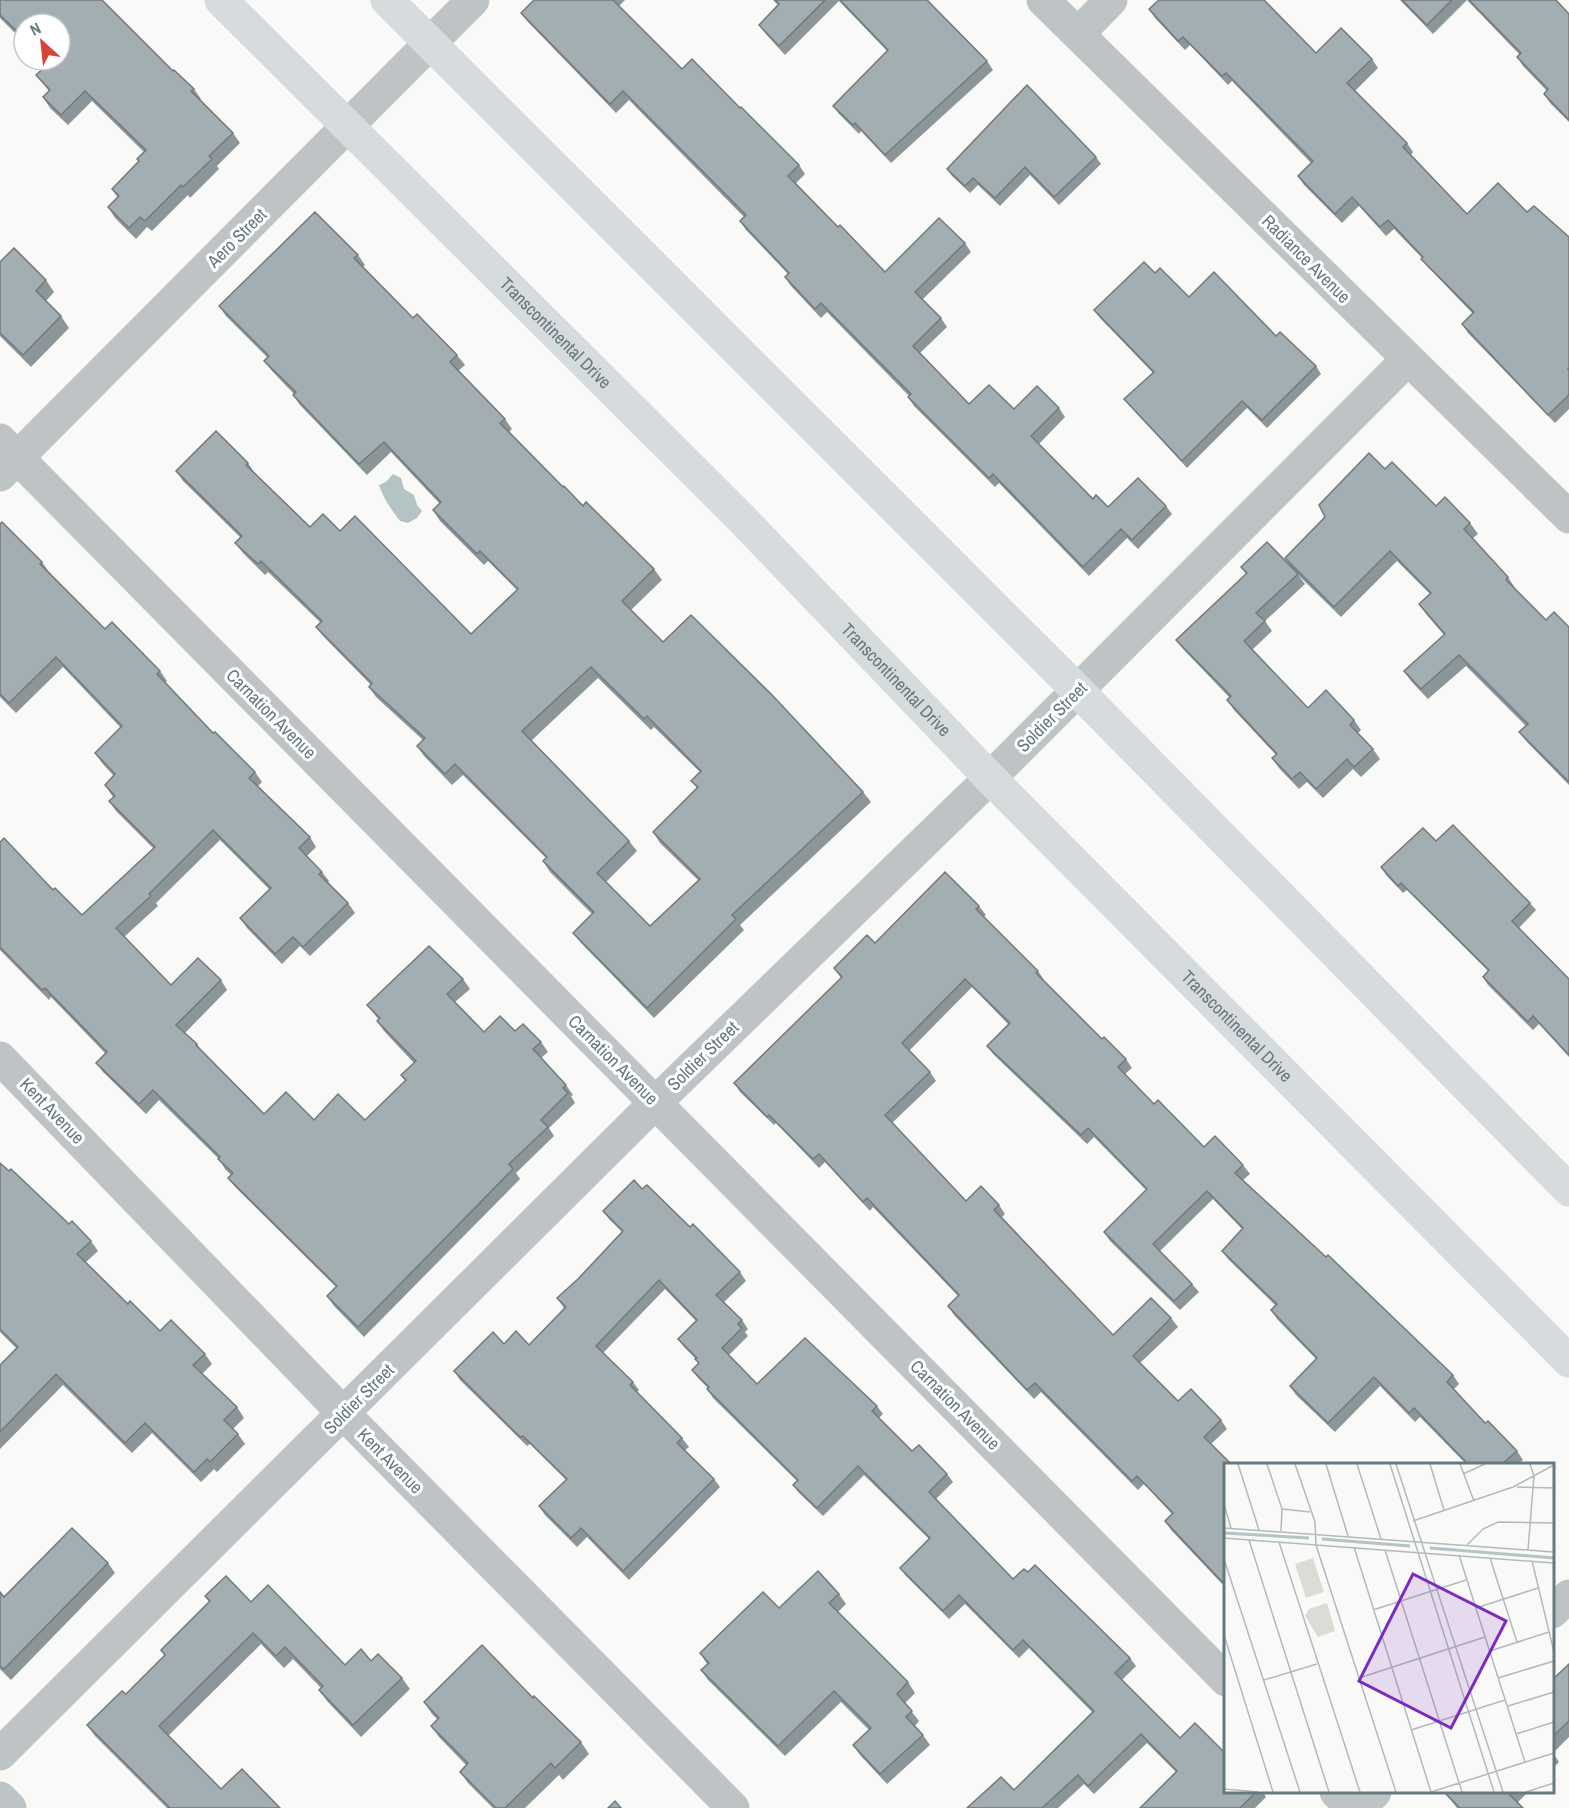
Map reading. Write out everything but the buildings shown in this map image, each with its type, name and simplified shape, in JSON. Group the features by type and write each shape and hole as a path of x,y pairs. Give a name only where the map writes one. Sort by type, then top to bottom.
{"street":[{"name":"Transcontinental Drive","path":"221,0 741,518 990,778 1569,1361"},
{"path":"387,0 1078,691 1569,1190"},
{"name":"Aero Street","path":"6,458 348,126 473,0"},
{"name":"Radiance Avenue","path":"1043,0 1568,513"},
{"path":"1078,34 1111,0"},
{"name":"Soldier Street","path":"0,1754 656,1102 1078,691 1408,359"},
{"name":"Carnation Avenue","path":"6,458 656,1102 1224,1678"},
{"name":"Kent Avenue","path":"0,1058 344,1414 733,1808"},
{"path":"1554,1610 1569,1596"},
{"path":"1338,1793 1352,1808"},
{"path":"1359,1808 1373,1793"},
{"path":"0,1798 10,1808"}],"shaded area":[{"path":"393,474 401,478 404,489 414,495 422,511 417,518 408,523 400,521 379,485 386,482"}]}
